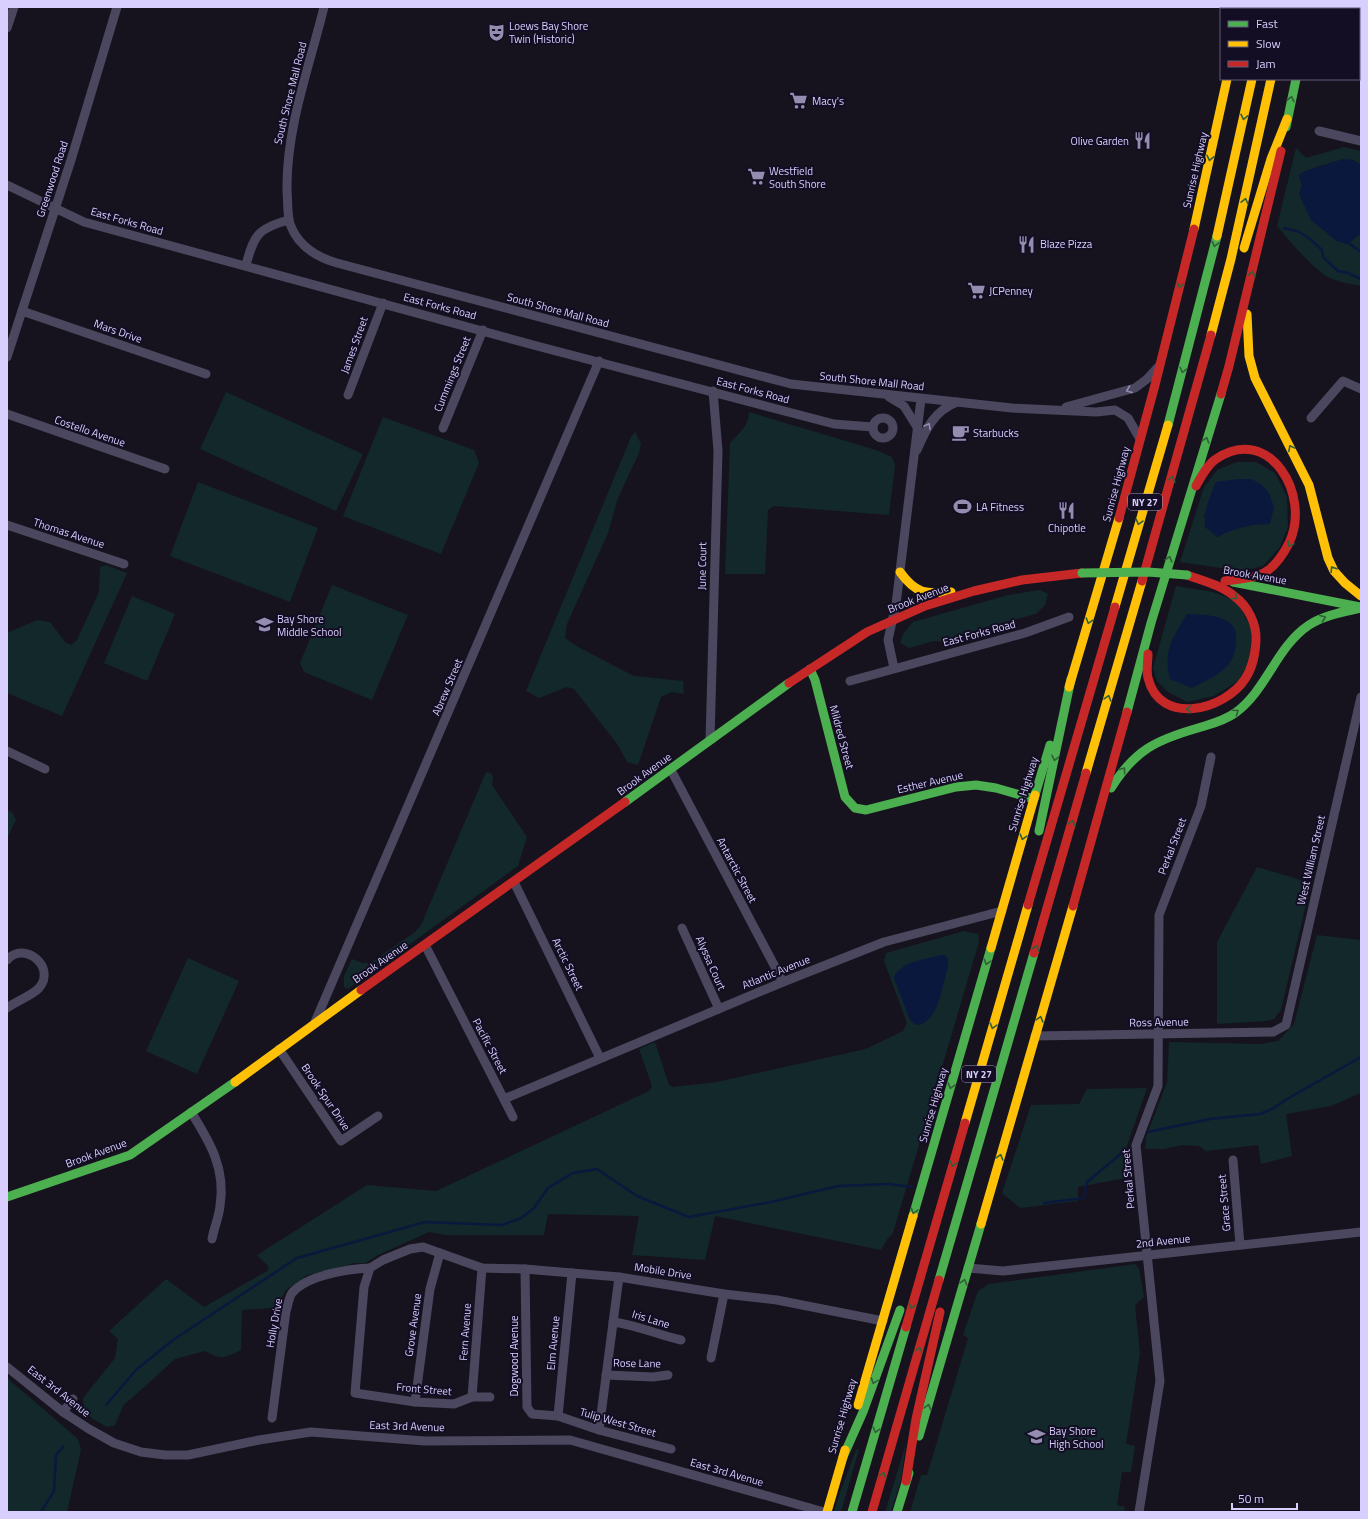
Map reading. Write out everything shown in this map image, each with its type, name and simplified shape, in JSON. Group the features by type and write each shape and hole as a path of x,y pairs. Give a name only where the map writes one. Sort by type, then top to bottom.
{"main road":[{"name":"Sunrise Highway","path":"826,1512 883,1321 1034,799 1108,559 1203,192 1227,80"},
{"name":"NY 27","path":"852,1512 1180,382 1215,243 1252,80"},
{"name":"NY 27","path":"872,1512 1187,428 1216,320 1251,175 1271,80"},
{"path":"897,1512 1103,803 1151,623 1222,387 1246,297 1296,80"},
{"path":"1216,320 1241,257 1271,159 1287,119"},
{"path":"1246,297 1248,352 1256,381 1309,485 1328,561 1339,578 1361,596"},
{"path":"1186,503 1208,467 1218,458 1233,451 1250,450 1265,456 1278,465 1291,483 1295,494 1298,513 1295,531 1288,548 1275,564 1263,573 1224,581"},
{"path":"900,572 910,586 927,594 974,591"},
{"name":"Brook Avenue","path":"7,1197 130,1155 810,670 847,645 893,620 925,606 974,591 1022,580 1082,572 1148,572 1224,581 1361,607"},
{"path":"1151,623 1148,677 1151,688 1164,702 1179,708 1200,709 1224,700 1240,687 1250,671 1256,653 1256,635 1252,618 1243,604 1230,593 1187,576"},
{"path":"1103,803 1126,766 1144,748 1164,737 1215,723 1234,714 1256,693 1287,647 1302,630 1320,619 1361,607"},
{"name":"Mildred Street","path":"810,670 845,797 855,808"},
{"path":"1023,921 1036,846 1071,679"},
{"name":"Esther Avenue","path":"855,808 861,810 875,808 956,787 970,785 989,787 1034,799"},
{"path":"947,1288 959,1213"},
{"path":"843,1457 863,1412 903,1302 934,1228"},
{"path":"906,1481 916,1419 943,1301"}],"street":[{"path":"7,28 14,7"},
{"name":"Greenwood Road","path":"7,357 117,7"},
{"name":"South Shore Mall Road","path":"324,7 290,140 287,178 290,220 298,238 307,250 316,256 337,264 782,382 816,388 1012,408 1118,411 1130,421 1140,439"},
{"path":"1319,131 1361,141"},
{"name":"East Forks Road","path":"7,185 84,222 382,304 834,424 873,427"},
{"path":"246,266 254,242 261,231 268,226 290,220"},
{"name":"James Street","path":"348,395 382,304"},
{"name":"Mars Drive","path":"22,311 206,374"},
{"name":"Cummings Street","path":"443,428 483,330"},
{"name":"Abrew Street","path":"315,1022 599,361"},
{"name":"South Shore Mall Road","path":"1057,410 1114,395 1134,388 1147,379 1159,366"},
{"path":"1311,418 1343,381 1361,389"},
{"name":"June Court","path":"710,740 718,451 713,391"},
{"path":"886,395 904,406 917,427"},
{"path":"894,668 888,640 893,620 900,572 921,399"},
{"path":"913,461 931,421 940,411 957,402"},
{"name":"Costello Avenue","path":"7,414 165,469"},
{"name":"Thomas Avenue","path":"7,525 124,564"},
{"name":"East Forks Road","path":"850,680 1025,633 1069,617"},
{"name":"West William Street","path":"1283,1028 1286,1025 1361,696"},
{"path":"7,751 45,769"},
{"name":"Perkal Street","path":"1139,1512 1160,1381 1136,1145 1158,1086 1157,1033 1159,915 1201,806 1211,757"},
{"name":"Antarctic Street","path":"670,770 783,982"},
{"name":"Arctic Street","path":"514,882 600,1058"},
{"name":"Atlantic Avenue","path":"504,1099 783,982 884,942 1002,911"},
{"name":"Alyssa Court","path":"682,928 718,1009"},
{"name":"Pacific Street","path":"425,945 513,1117"},
{"path":"7,960 11,955 20,953 29,954 37,958 43,966 44,974 44,981 38,989 7,1008"},
{"name":"Ross Avenue","path":"1035,1036 1273,1032 1283,1028"},
{"name":"Brook Spur Drive","path":"279,1049 341,1141 378,1116"},
{"path":"191,1112 214,1151 220,1170 220,1206 212,1239"},
{"name":"Grace Street","path":"1233,1160 1240,1245"},
{"name":"2nd Avenue","path":"968,1268 1003,1271 1361,1232"},
{"name":"Holly Drive","path":"272,1418 286,1311 291,1294 301,1285 325,1275 370,1268 383,1260 410,1249 423,1247 440,1253"},
{"name":"Mobile Drive","path":"440,1253 482,1268 525,1269 619,1276 724,1294 776,1300 883,1321"},
{"name":"Grove Avenue","path":"415,1402 430,1289 440,1253"},
{"name":"Front Street","path":"370,1268 364,1288 355,1393 415,1402 454,1404 472,1397 490,1397"},
{"name":"Fern Avenue","path":"472,1397 482,1268"},
{"name":"Dogwood Avenue","path":"525,1269 526,1407 532,1414 558,1416"},
{"name":"Elm Avenue","path":"558,1416 572,1273"},
{"path":"599,1430 619,1276"},
{"path":"711,1358 724,1294"},
{"name":"Iris Lane","path":"613,1322 630,1324 662,1336 681,1340"},
{"name":"East 3rd Avenue","path":"7,1367 63,1412 114,1443 141,1452 165,1455 188,1455 259,1440 311,1432 425,1441 517,1439 570,1440 826,1512"},
{"name":"Rose Lane","path":"606,1375 653,1377 668,1375"},
{"path":"63,1412 74,1399"},
{"name":"Tulip West Street","path":"558,1416 599,1430 671,1449"}],"green space":[{"path":"1344,147 1361,151 1361,165 1353,160 1334,162 1317,167 1299,175 1311,220 1337,241 1348,244 1361,233 1361,286 1344,283 1322,273 1301,253 1277,226 1296,148 1306,158"},
{"path":"226,392 363,454 336,511 200,449"},
{"path":"749,412 876,450 892,457 895,465 889,515 774,506 768,510 765,574 725,574 730,443 745,425 749,417"},
{"path":"383,417 474,450 479,463 441,554 343,516"},
{"path":"635,432 641,444 639,453 618,498 608,533 567,624 565,638 578,647 634,676 683,681 684,694 672,692 661,697 638,765 627,762 618,745 574,689 567,687 539,698 526,691 631,437"},
{"path":"1237,462 1256,462 1275,473 1287,497 1288,527 1280,547 1263,566 1242,571 1180,562 1204,487 1217,470","holes":["1217,482 1256,524 1234,529 1217,537 1204,517"]},
{"path":"198,482 318,528 290,602 170,556"},
{"path":"106,565 127,573 62,716 7,693 7,633 37,620 50,622 65,642 71,645 77,640 99,592 100,567"},
{"path":"332,585 408,615 372,700 304,672 300,663"},
{"path":"1176,586 1213,592 1229,598 1240,607 1252,630 1249,663 1238,681 1214,696 1187,702 1168,692 1157,681 1153,668"},
{"path":"1040,590 1048,594 1045,605 1036,614 986,627 960,643 934,641 909,648 900,643 903,634 913,622 1008,595"},
{"path":"132,596 175,614 147,681 104,663"},
{"path":"486,772 491,773 493,777 492,785 527,837 518,866 348,989 344,987 344,976 352,959 362,963 370,963 415,932 421,925"},
{"path":"7,810 12,812 16,820 7,838"},
{"path":"1257,867 1311,883 1281,1010 1274,1019 1266,1021 1217,1024 1217,942"},
{"path":"964,931 978,934 979,942 893,1233 888,1238 881,1250 715,1216 705,1260 632,1255 639,1216 548,1214 544,1235 445,1235 429,1232 378,1255 365,1263 355,1263 308,1275 287,1289 279,1302 272,1308 242,1310 241,1350 223,1357 215,1356 205,1351 175,1359 124,1404 115,1425 107,1427 93,1419 87,1413 83,1398 115,1358 118,1339 109,1331 166,1279 204,1307 267,1271 269,1267 257,1255 367,1185 436,1191 649,1091 652,1086 639,1049 655,1042 669,1085 673,1087 717,1082 866,1049 903,1031 907,1023 884,961 886,953"},
{"path":"1317,935 1361,940 1361,1093 1331,1106 1286,1114 1292,1156 1261,1164 1258,1145 1206,1151 1199,1146 1183,1145 1163,1149 1145,1149 1146,1137 1167,1082 1169,1042 1260,1044 1278,1041 1294,1024"},
{"path":"188,958 239,981 197,1074 146,1051"},
{"path":"1147,1088 1126,1149 1126,1178 1078,1187 1078,1201 1020,1208 1002,1193 1031,1105 1079,1104 1087,1089"},
{"name":"Bay Shore High School","path":"1135,1264 1139,1269 1144,1297 1135,1305 1140,1354 1126,1444 1135,1446 1131,1472 1122,1472 1117,1505 1125,1507 1124,1512 910,1512 921,1475 927,1475 968,1338 963,1335 978,1291 989,1284"},
{"path":"7,1378 78,1439 81,1450 67,1512 7,1512"},
{"path":"906,1444 901,1480 891,1512 885,1512"},
{"path":"859,1449 841,1512 834,1512 856,1450"}],"water":[{"path":"1343,159 1353,160 1361,165 1361,233 1348,244 1337,241 1311,220 1299,194 1302,186 1299,175 1303,172"},
{"path":"1251,479 1261,484 1269,493 1274,507 1270,524 1243,527 1217,537 1205,527 1205,516 1209,498 1216,482"},
{"path":"1187,614 1207,615 1223,619 1233,626 1236,635 1235,649 1229,664 1217,675 1192,688 1170,679 1168,669 1168,652 1170,645"},
{"path":"945,955 948,959 948,967 935,1011 924,1023 916,1025 910,1020 894,978 901,968 907,965"}],"waterway":[{"path":"1284,228 1297,231 1309,238 1322,250 1323,257 1338,271 1348,273 1361,279"},
{"path":"1347,242 1361,252"},
{"path":"1148,1132 1210,1119 1260,1114 1274,1108 1361,1057"},
{"path":"1044,1203 1084,1198 1087,1182 1123,1152"},
{"path":"106,1405 136,1370 173,1340 297,1258 425,1222 502,1225 521,1218 534,1208 548,1188 573,1173 597,1169 637,1196 689,1217 771,1202 838,1186 889,1184 912,1187"},
{"path":"41,1512 54,1491 56,1455 63,1447"}],"traffic: fast":[{"path":"1286,127 1296,80"},
{"path":"1168,425 1217,236"},
{"path":"1127,712 1151,623 1221,394"},
{"path":"1082,573 1148,572 1187,575"},
{"path":"1233,582 1360,607"},
{"path":"1111,788 1129,764 1148,748 1170,737 1226,718 1246,704 1264,681 1288,645 1309,625 1328,616 1361,608"},
{"path":"810,669 815,680 845,797 855,808 866,810 956,787 976,785 996,788 1034,799"},
{"path":"1039,831 1071,679"},
{"path":"625,802 789,683"},
{"path":"1035,795 1050,745"},
{"path":"913,1216 991,948"},
{"path":"939,1280 1034,953"},
{"path":"7,1197 130,1155 235,1082"},
{"path":"919,1436 981,1224"},
{"path":"843,1457 863,1412 900,1310"},
{"path":"852,1512 906,1327"},
{"path":"897,1512 909,1473"}],"traffic: slow":[{"path":"1194,229 1227,80"},
{"path":"1217,236 1252,80"},
{"path":"1211,335 1231,259 1271,80"},
{"path":"1244,248 1271,159 1287,119"},
{"path":"1247,314 1249,356 1255,378 1309,485 1328,558 1334,571 1345,583 1361,596"},
{"path":"1115,607 1168,425"},
{"path":"1069,687 1119,518"},
{"path":"900,572 916,589 934,593 951,592"},
{"path":"1086,773 1142,581"},
{"path":"991,948 1035,795"},
{"path":"965,1123 1028,905"},
{"path":"981,1224 1073,906"},
{"path":"235,1082 361,990"},
{"path":"858,1405 913,1216"},
{"path":"827,1512 845,1450"}],"traffic: jam":[{"path":"1221,394 1281,151"},
{"path":"1119,518 1155,385 1194,229"},
{"path":"1142,581 1211,335"},
{"path":"1196,486 1207,468 1216,459 1235,450 1253,450 1268,457 1281,470 1290,486 1295,505 1295,524 1289,543 1282,556 1276,564 1264,573 1250,578 1225,581"},
{"path":"789,683 867,632 925,606 974,591 1022,580 1082,573"},
{"path":"1148,654 1147,675 1155,693 1165,703 1179,708 1194,708 1209,705 1223,699 1236,690 1250,670 1256,641 1255,628 1251,616 1239,600 1229,592 1187,575"},
{"path":"1028,905 1115,607"},
{"path":"1073,906 1127,712"},
{"path":"1034,953 1086,773"},
{"path":"361,990 625,802"},
{"path":"906,1327 965,1123"},
{"path":"872,1512 939,1280"},
{"path":"906,1481 916,1419 940,1312"}],"place":[{"name":"Loews Bay Shore Twin (Historic)","path":"496,32"},
{"name":"Macy's","path":"799,101"},
{"name":"Olive Garden","path":"1142,141"},
{"name":"Westfield South Shore","path":"756,177"},
{"name":"Blaze Pizza","path":"1027,244"},
{"name":"JCPenney","path":"976,291"},
{"name":"Starbucks","path":"960,433"},
{"name":"LA Fitness","path":"963,507"},
{"name":"Chipotle","path":"1067,510"},
{"name":"Bay Shore Middle School","path":"264,625"},
{"name":"Bay Shore High School","path":"1036,1437"}]}
